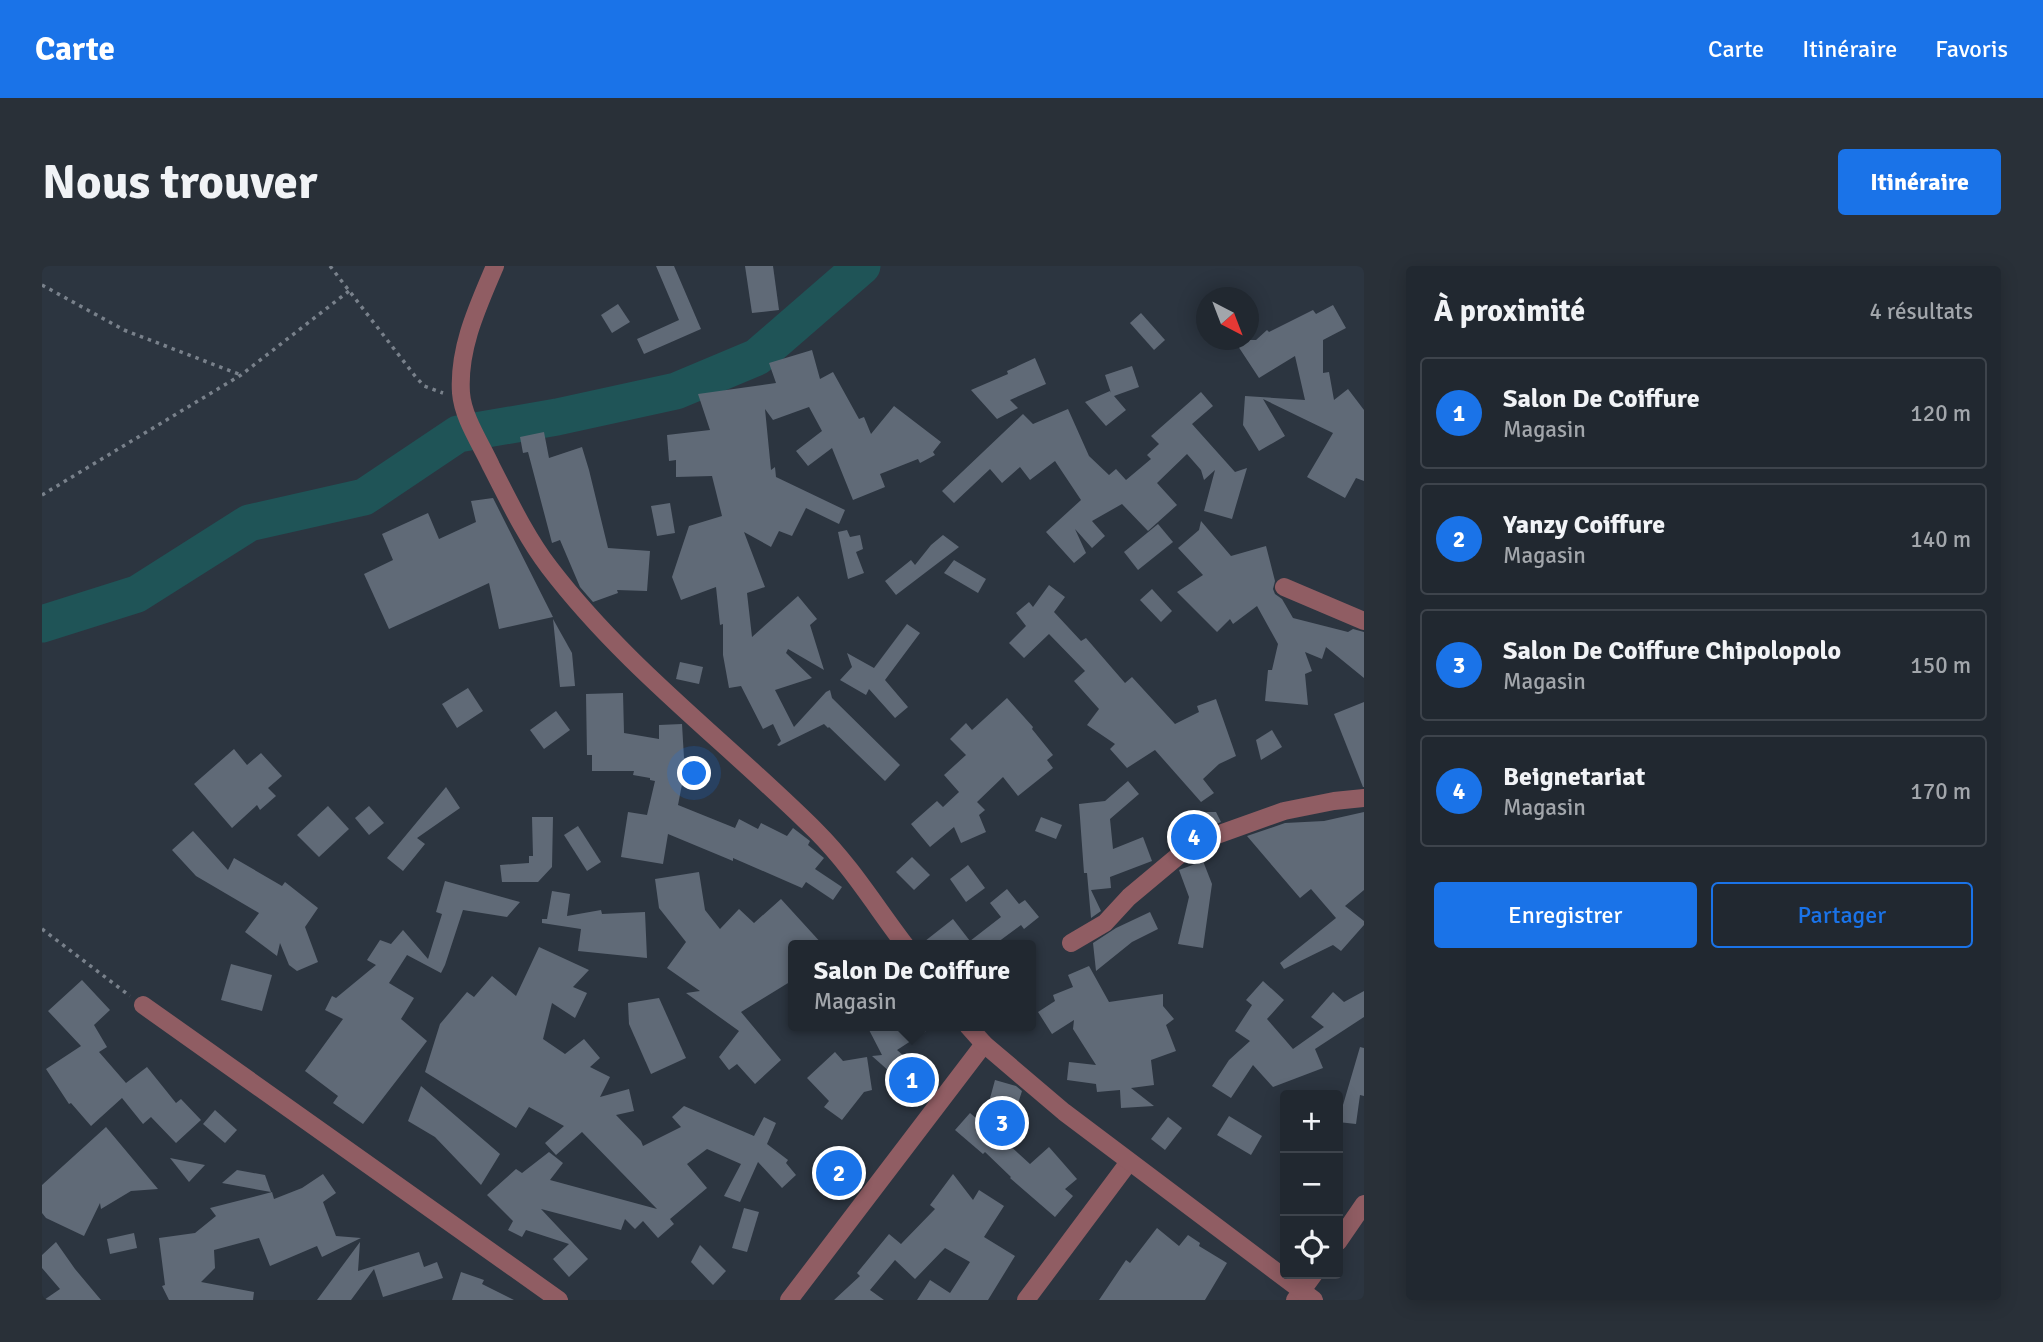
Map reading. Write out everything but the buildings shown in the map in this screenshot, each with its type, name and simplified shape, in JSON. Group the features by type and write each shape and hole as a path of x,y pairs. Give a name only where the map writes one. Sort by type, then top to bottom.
{"street":[{"path":"495,266 473,319 464,353 461,394 467,415 514,513 548,566 594,622 660,688 818,833 850,869 901,940"},
{"path":"1284,587 1364,621"},
{"path":"1071,943 1105,923 1129,897 1184,851 1214,836 1283,811 1364,798"},
{"path":"143,1005 559,1300"},
{"path":"972,1031 1064,1112 1303,1297 1312,1279"},
{"path":"789,1300 984,1044"},
{"path":"1026,1300 1129,1162"},
{"path":"1343,1235 1364,1204"}],"path":[{"path":"330,266 424,386 438,392 461,394"},
{"path":"42,285 124,330 241,375"},
{"path":"42,495 241,375 349,291"},
{"path":"42,929 143,1005"}],"waterway":[{"path":"42,624 137,594 249,523 364,497 458,434 557,417 676,391 757,357 862,266"}],"place":[{"name":"Beignetariat","path":"1194,837"},
{"name":"Salon De Coiffure","path":"912,1080"},
{"name":"Salon De Coiffure Chipolopolo","path":"1002,1123"},
{"name":"Yanzy Coiffure","path":"839,1173"}]}
